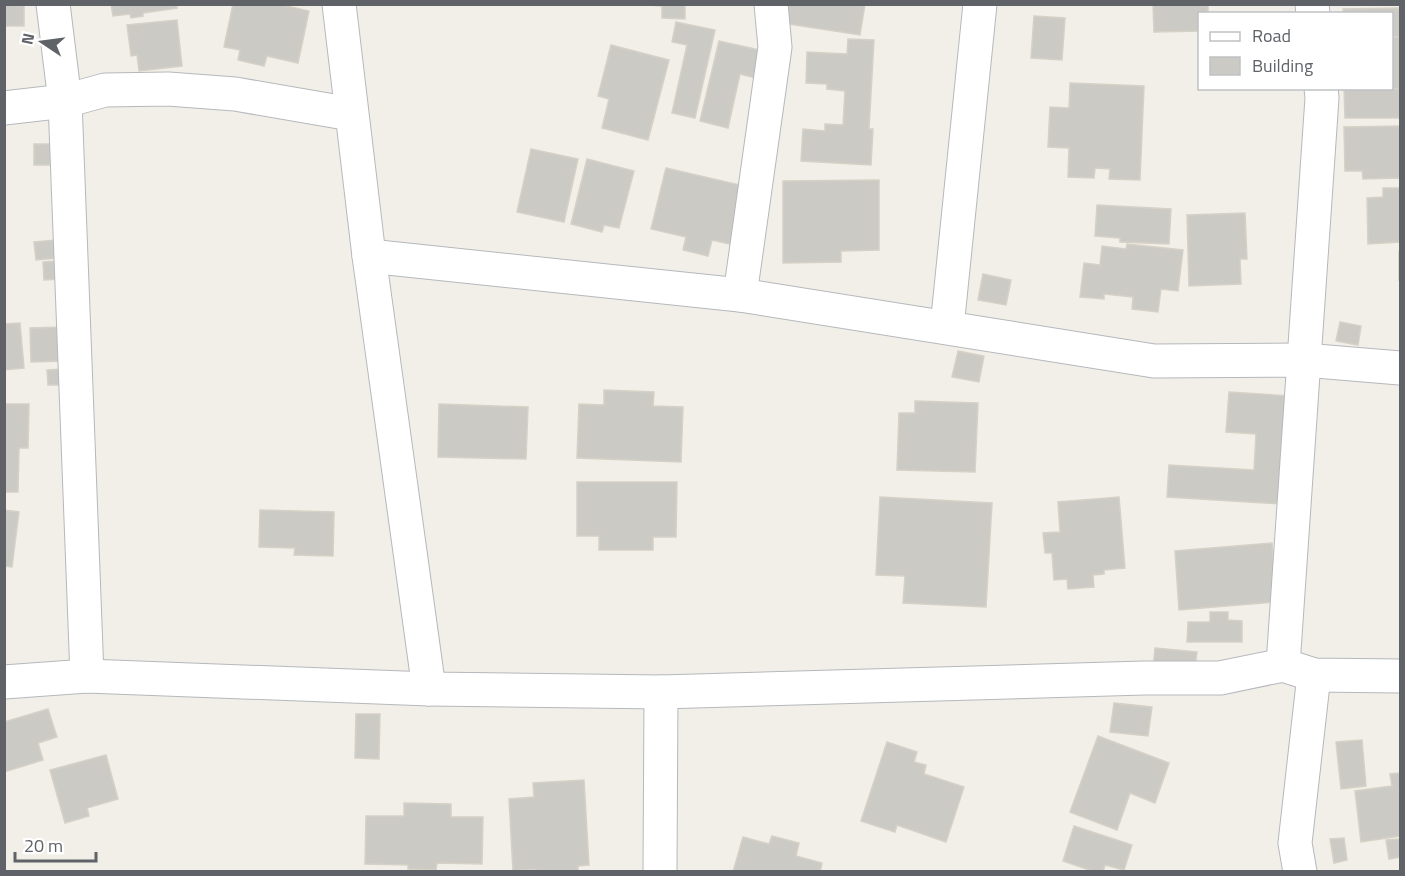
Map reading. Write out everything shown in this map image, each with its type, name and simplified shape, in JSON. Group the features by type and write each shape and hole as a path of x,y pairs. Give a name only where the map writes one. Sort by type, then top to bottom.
{"street":[{"path":"53,4 65,101 87,676"},
{"path":"339,4 369,256 429,690"},
{"path":"740,295 775,47 771,4"},
{"path":"947,327 980,4"},
{"path":"4,108 65,101 105,90 168,89 235,94 351,114"},
{"path":"1283,665 1321,90"},
{"path":"369,256 740,295 1154,361 1304,360 1401,368"},
{"path":"4,681 87,676 429,690 661,692 1144,678 1220,678 1283,665 1314,675 1401,676"},
{"path":"1300,872 1295,843 1314,675"},
{"path":"660,872 661,692"}],"building":[{"path":"4,4 24,4 24,26 4,26"},
{"path":"111,4 177,4 177,8 143,13 143,16 131,18 130,14 113,16"},
{"path":"233,4 278,4 309,11 298,63 267,56 264,66 238,60 240,50 224,47"},
{"path":"633,4 685,4 685,19 662,18 662,6"},
{"path":"786,4 865,4 860,35 783,23"},
{"path":"1153,4 1208,4 1208,12 1198,12 1198,31 1154,32"},
{"path":"1400,8 1400,37 1393,37 1393,12 1344,12 1343,9"},
{"path":"1034,16 1065,18 1062,60 1031,58"},
{"path":"177,20 182,66 139,71 137,55 131,56 127,25"},
{"path":"676,22 715,30 695,118 672,113 687,45 672,42"},
{"path":"1393,37 1400,37 1400,89 1393,89"},
{"path":"848,39 874,40 869,129 873,129 871,165 801,161 803,129 825,131 825,124 843,125 845,91 827,89 827,84 806,83 807,52 847,54"},
{"path":"719,41 773,53 767,81 740,74 728,128 700,121"},
{"path":"611,45 669,60 648,140 602,128 609,99 598,96"},
{"path":"1070,83 1144,86 1140,180 1109,179 1110,169 1095,168 1094,178 1068,177 1069,148 1048,147 1050,107 1069,108"},
{"path":"1400,89 1400,118 1345,118 1344,90"},
{"path":"1400,126 1400,178 1363,179 1362,171 1345,171 1344,127"},
{"path":"34,144 50,144 50,165 34,165"},
{"path":"531,149 578,159 564,222 517,212"},
{"path":"587,159 634,171 619,228 604,225 602,232 571,224"},
{"path":"666,168 744,186 730,244 712,240 708,256 683,250 686,237 651,229"},
{"path":"879,180 879,250 841,251 841,262 783,263 783,181"},
{"path":"1383,188 1400,188 1400,242 1368,244 1367,198 1383,197"},
{"path":"1097,205 1171,209 1169,244 1120,242 1120,238 1095,236"},
{"path":"1245,213 1247,259 1240,259 1241,284 1189,286 1187,215"},
{"path":"56,240 58,258 36,260 34,242"},
{"path":"1127,244 1183,250 1178,291 1161,289 1158,312 1132,309 1133,297 1104,294 1104,299 1080,297 1084,263 1100,265 1102,246 1126,249"},
{"path":"1400,252 1400,280 1399,280"},
{"path":"58,261 59,279 44,280 43,262"},
{"path":"983,274 1011,280 1006,305 978,300"},
{"path":"1340,322 1361,326 1358,345 1336,341"},
{"path":"20,323 24,368 4,370 4,324"},
{"path":"63,327 64,361 31,362 30,328"},
{"path":"958,351 984,356 979,382 952,377"},
{"path":"63,369 63,385 48,385 47,370"},
{"path":"604,390 654,392 653,406 683,407 681,462 577,458 579,404 604,405"},
{"path":"1229,392 1289,396 1282,504 1167,497 1169,465 1254,470 1256,434 1226,432"},
{"path":"915,401 978,403 975,472 897,470 899,413 915,413"},
{"path":"4,404 29,404 28,448 19,448 18,492 4,492"},
{"path":"439,404 528,407 526,459 438,457"},
{"path":"577,482 677,482 676,537 653,537 653,550 599,550 599,536 577,536"},
{"path":"880,497 992,503 986,607 903,603 905,576 876,575"},
{"path":"1119,497 1125,568 1104,570 1104,574 1093,575 1094,587 1068,589 1067,579 1054,580 1052,553 1045,553 1043,533 1060,532 1058,502"},
{"path":"4,510 19,512 12,567 4,566"},
{"path":"260,510 334,512 333,556 294,555 295,548 259,547"},
{"path":"1272,543 1276,602 1179,610 1175,551"},
{"path":"1210,612 1228,612 1228,620 1242,621 1242,642 1187,642 1188,622 1210,622"},
{"path":"1155,648 1197,652 1194,675 1153,670"},
{"path":"1114,703 1152,707 1148,736 1110,732"},
{"path":"48,709 57,737 38,743 43,760 4,772 4,722"},
{"path":"356,714 380,714 379,759 355,758"},
{"path":"1098,736 1169,763 1155,803 1130,793 1117,830 1070,812"},
{"path":"1362,740 1366,786 1341,789 1336,742"},
{"path":"887,742 917,752 914,762 926,765 924,774 964,787 946,842 897,825 895,832 861,821"},
{"path":"106,755 118,799 87,808 89,816 65,823 50,770"},
{"path":"1400,773 1400,836 1361,842 1355,791 1392,786 1390,774"},
{"path":"584,780 589,865 578,866 578,872 536,872 536,869 513,871 509,799 534,797 533,783"},
{"path":"404,803 451,804 451,817 483,817 482,864 437,863 436,870 408,869 408,865 365,864 366,816 404,816"},
{"path":"1074,826 1132,845 1124,870 1105,865 1103,872 1095,872 1063,861"},
{"path":"772,836 799,843 796,856 822,863 820,872 733,872 743,837 769,844"},
{"path":"1344,838 1347,860 1334,863 1330,839"},
{"path":"1400,839 1400,857 1389,859 1386,840"}]}
